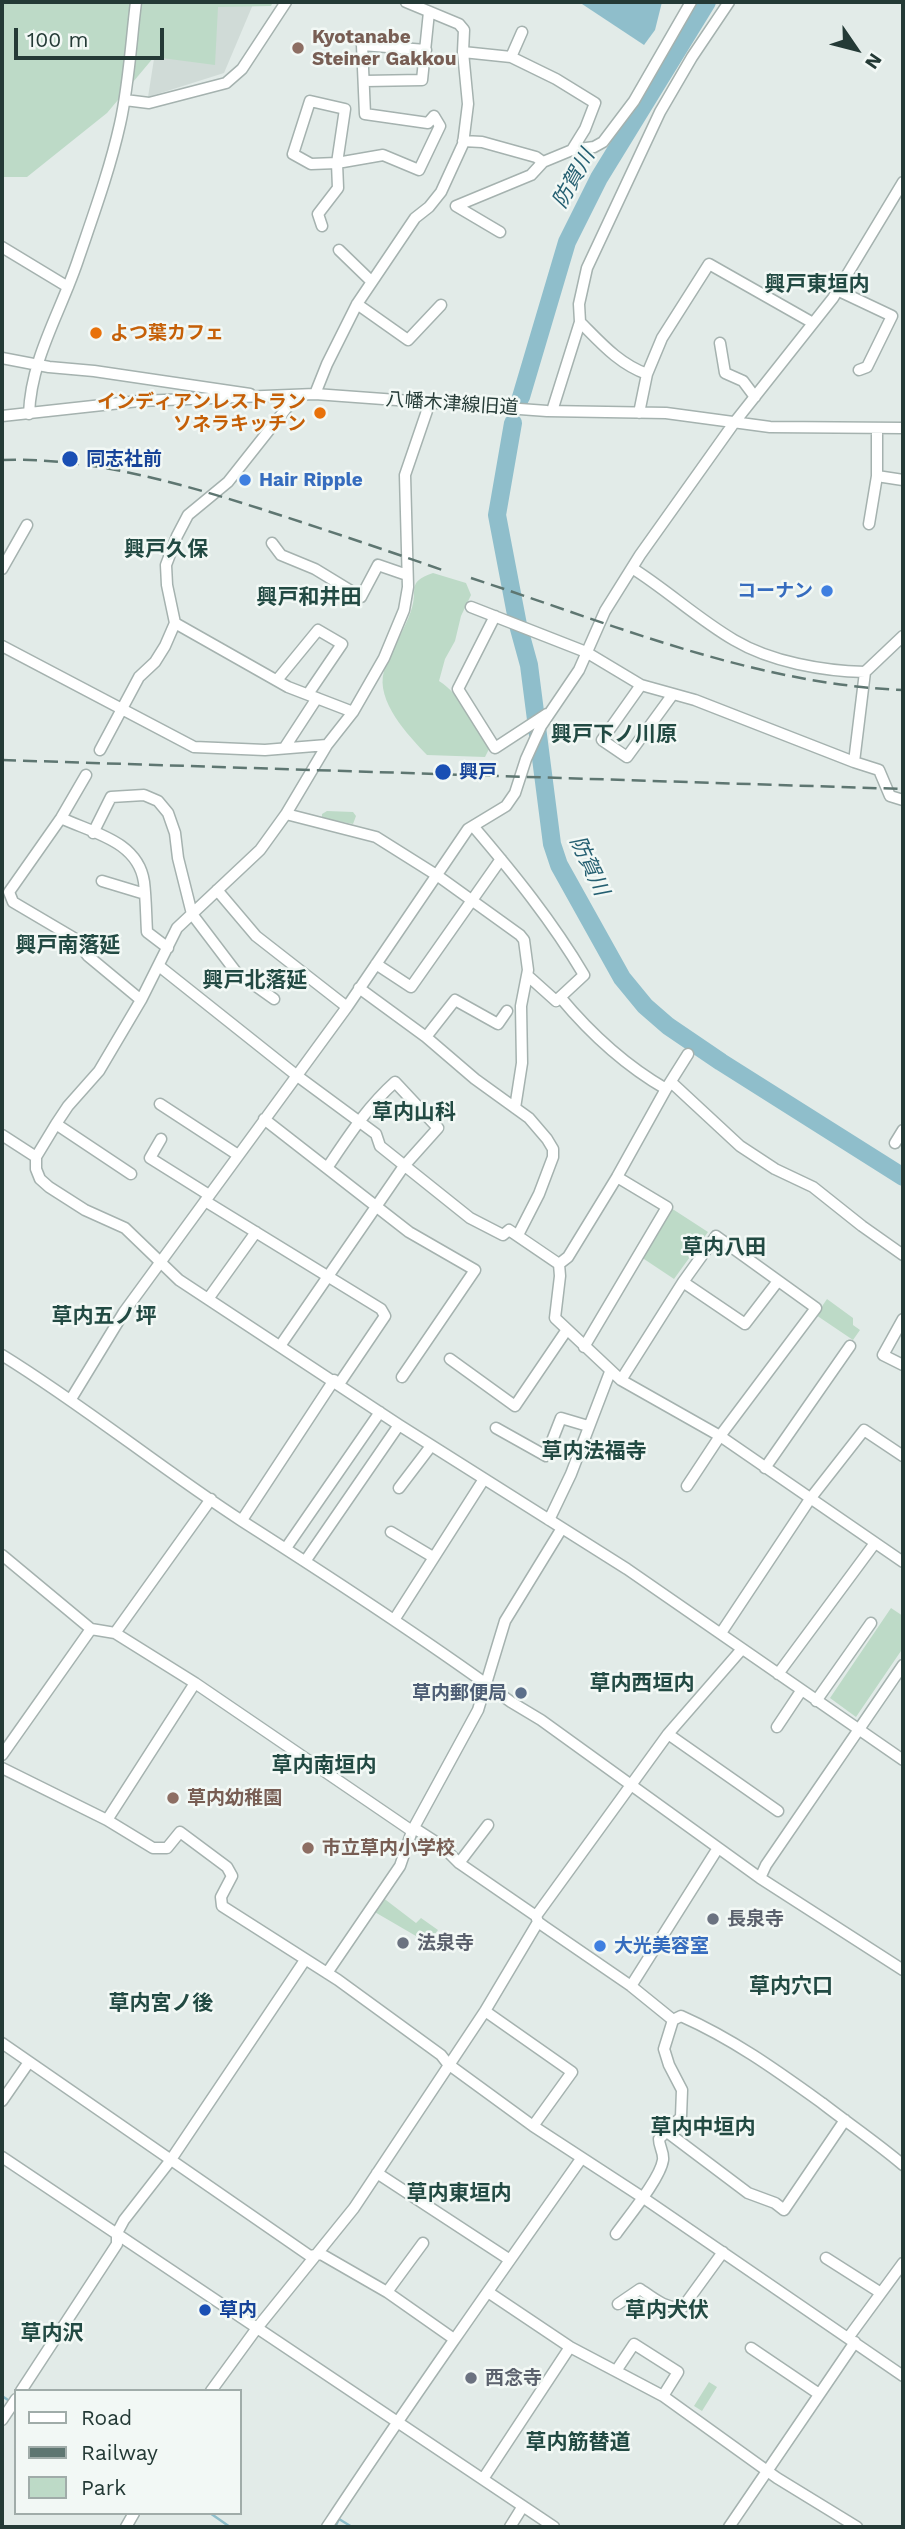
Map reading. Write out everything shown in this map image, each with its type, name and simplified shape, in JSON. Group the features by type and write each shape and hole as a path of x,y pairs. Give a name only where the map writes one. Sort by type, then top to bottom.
{"street":[{"path":"29,414 36,365 68,287 107,176 125,100 136,2"},
{"path":"125,100 149,103 226,83 242,69 286,2"},
{"path":"315,394 357,304 415,218 429,207 441,192 463,141 468,104 463,52 464,30 459,24 406,2"},
{"path":"500,232 456,206 531,174 543,162 572,150 594,147 603,142 634,101 691,2"},
{"path":"552,411 580,322 579,304 587,268 660,112 729,2"},
{"path":"365,81 422,80 429,12"},
{"path":"511,57 522,32"},
{"path":"321,226 318,214 338,188 337,163 345,109 310,100 293,154 311,164 337,163 383,155 419,170 440,126 434,116 428,123 365,114 362,46 426,50"},
{"path":"463,52 511,57 596,103 585,130 572,150"},
{"path":"463,141 502,148 536,157 543,162"},
{"path":"71,1399 124,1312 347,1007 468,829 506,806 515,793 533,743 579,670 605,611 632,568 734,423 837,290 903,182"},
{"path":"2,247 68,287"},
{"path":"339,250 371,281"},
{"path":"639,413 647,374 662,338 709,264 813,323"},
{"path":"837,290 892,317 867,367 859,370"},
{"path":"357,304 408,340 440,305"},
{"path":"580,322 630,368 647,374"},
{"path":"720,343 725,373 743,382 755,397"},
{"path":"2,358 36,365 235,390 260,397"},
{"name":"八幡木津線旧道","path":"2,416 139,401 315,394 552,411 702,417 769,427 903,428"},
{"path":"100,750 139,677 155,662 175,623 166,565 188,515 239,470 289,405 292,396"},
{"path":"430,402 405,475 407,575 404,610 384,658 352,712 327,745 286,814 260,850 177,928 141,1000 99,1070 55,1124 36,1157 36,1169 40,1179 85,1210 125,1228 179,1280 431,1446 627,1569 903,1760"},
{"path":"869,524 877,476 877,428"},
{"path":"877,476 903,480"},
{"path":"2,569 27,525"},
{"path":"272,543 281,555 315,569 361,597 378,565 407,575"},
{"path":"632,568 743,645 805,665 865,673"},
{"path":"471,607 586,652 641,685 754,722 879,770 890,796 903,800"},
{"path":"495,616 458,689 462,696 495,748 551,712"},
{"path":"175,623 277,681 352,712"},
{"path":"277,681 318,630 342,644 285,747"},
{"path":"854,762 865,673 903,636"},
{"path":"2,646 194,747 265,750 327,745"},
{"path":"641,685 602,740 627,757 673,694"},
{"path":"86,775 61,818 9,892 13,902 74,938 88,956 141,1000"},
{"path":"93,833 111,797 144,795 158,801 168,813 175,833 191,914 236,972 274,999"},
{"path":"286,814 376,837 438,876 524,940 527,975 521,1006 522,1063 515,1108"},
{"path":"61,818 128,849 137,861 144,879 147,932 168,948"},
{"path":"472,826 560,934 584,975 556,1001 527,975"},
{"path":"376,964 411,987 500,859"},
{"path":"102,881 145,894"},
{"path":"217,890 256,936 347,1007"},
{"path":"159,966 296,1075 376,1134 380,1146 470,1218 503,1234 509,1230 559,1264 555,1318 610,1372 720,1436 903,1562"},
{"path":"359,988 529,1118 553,1149 553,1157 539,1194 518,1235"},
{"path":"560,997 578,1019 646,1077 668,1085 740,1146 775,1169 813,1187 903,1255"},
{"path":"426,1037 455,1000 498,1024 507,1011"},
{"path":"559,1264 568,1257 688,1054"},
{"path":"280,1346 404,1166 438,1128 395,1082 358,1121 327,1168"},
{"path":"160,1104 238,1155"},
{"path":"264,1119 410,1232 475,1270 402,1377"},
{"path":"55,1124 131,1174"},
{"path":"895,1143 903,1130"},
{"path":"2,1135 36,1157"},
{"path":"161,1139 150,1158 256,1232 381,1308 385,1316 242,1520"},
{"path":"584,1348 667,1207 617,1177"},
{"path":"208,1299 256,1232"},
{"path":"621,1380 683,1282 716,1236 816,1308 720,1436 687,1486"},
{"path":"683,1282 744,1324 778,1281"},
{"path":"903,1319 883,1355 903,1364"},
{"path":"450,1359 515,1406 566,1331"},
{"path":"765,1468 850,1346"},
{"path":"2,1355 71,1399 211,1499 306,1560 632,1784 760,1878 903,1970"},
{"path":"549,1520 571,1474 610,1372"},
{"path":"286,1548 380,1412"},
{"path":"496,1429 545,1456 561,1418 588,1426"},
{"path":"306,1560 399,1425"},
{"path":"721,1633 810,1499 864,1430 903,1456"},
{"path":"399,1488 431,1446"},
{"path":"394,1620 484,1479"},
{"path":"116,1633 211,1499"},
{"path":"327,1973 400,1866 413,1830 470,1727 487,1684 496,1643 505,1622 562,1528"},
{"path":"391,1532 433,1557"},
{"path":"778,1674 875,1543"},
{"path":"2,1555 91,1629 116,1633 413,1830 442,1846 459,1863 631,1986 673,2020"},
{"path":"816,1701 871,1623"},
{"path":"2,1755 91,1629"},
{"path":"212,2389 257,2328 354,2208 485,2011 537,1919 632,1784 668,1734 742,1649"},
{"path":"760,1878 903,1665"},
{"path":"107,1820 195,1684"},
{"path":"777,1727 802,1691"},
{"path":"668,1734 778,1811"},
{"path":"2,1768 107,1820 153,1848 167,1848 180,1832 227,1867 232,1876 221,1897 222,1906 327,1973 441,2054 448,2064 533,2126 642,2197 903,2376"},
{"path":"459,1863 488,1825"},
{"path":"631,1986 718,1848"},
{"path":"22,2389 117,2244 117,2233 124,2220 170,2161 305,1960"},
{"path":"485,2011 572,2072 533,2126"},
{"path":"616,2234 660,2171 663,2155 659,2139 681,2117 682,2090 664,2049 673,2020 681,2016 711,2029 754,2054 878,2143 903,2165"},
{"path":"2,2043 310,2256 321,2254 387,2292 454,2339"},
{"path":"2,2101 29,2062"},
{"path":"667,2132 748,2193 775,2203 784,2210 845,2120"},
{"path":"2,2157 554,2527"},
{"path":"327,2527 454,2339 582,2159"},
{"path":"377,2173 510,2260"},
{"path":"387,2292 423,2243"},
{"path":"618,2304 640,2289 675,2309 684,2308 723,2252"},
{"path":"826,2258 881,2293"},
{"path":"729,2527 769,2471 881,2293 903,2263"},
{"path":"488,2292 570,2347 663,2396 769,2471 857,2527"},
{"path":"616,2371 634,2344 678,2372 663,2396"},
{"path":"483,2479 570,2347"},
{"path":"751,2348 819,2393"},
{"path":"2,2420 14,2402"},
{"path":"510,2527 523,2507"}],"shaded area":[{"path":"163,2 254,2 224,73 148,97"}],"green space":[{"path":"2,2 273,2 271,6 218,7 215,65 154,57 107,113 27,177 2,177"},
{"path":"433,573 466,583 471,595 439,681 462,702 474,721 489,749 485,757 427,755 395,717 384,694 384,671 411,611 414,588 419,580"},
{"path":"327,811 353,812 356,816 353,824 322,818 322,814"},
{"path":"671,1208 708,1232 674,1279 641,1257"},
{"path":"827,1299 853,1318 853,1325 860,1330 853,1340 816,1315"},
{"path":"891,1608 903,1616 903,1648 856,1717 830,1698"},
{"path":"382,1897 416,1923 421,1918 438,1930 428,1943 373,1911"},
{"path":"709,2382 717,2387 702,2411 694,2406"}],"water":[{"path":"579,2 662,2 655,30 644,45"}],"waterway":[{"name":"防賀川","path":"521,397 567,242 599,178 707,2"},
{"name":"防賀川","path":"513,423 497,515 518,625 529,665 552,844 559,865 622,978 645,1006 668,1026 721,1062 903,1177"},
{"path":"2,2396 11,2402"},
{"path":"213,2515 230,2527"},
{"path":"335,2527 339,2519 352,2527"}],"railway":[{"path":"2,460 34,460 99,467 196,489 445,571"},
{"path":"471,578 630,632 738,664 847,685 903,690"},
{"path":"2,760 903,789"}],"place":[{"name":"Kyotanabe Steiner Gakkou","path":"298,48"},
{"name":"よつ葉カフェ","path":"96,333"},
{"name":"インディアンレストラン ソネラキッチン","path":"320,413"},
{"name":"同志社前","path":"70,459"},
{"name":"Hair Ripple","path":"245,480"},
{"name":"コーナン","path":"827,591"},
{"name":"興戸","path":"443,772"},
{"name":"草内郵便局","path":"521,1693"},
{"name":"草内幼稚園","path":"173,1798"},
{"name":"市立草内小学校","path":"308,1848"},
{"name":"長泉寺","path":"713,1919"},
{"name":"法泉寺","path":"403,1943"},
{"name":"大光美容室","path":"600,1946"},
{"name":"草内","path":"205,2310"},
{"name":"西念寺","path":"471,2378"}],"district":[{"name":"興戸東垣内","path":"817,285"},
{"name":"興戸久保","path":"166,550"},
{"name":"興戸和井田","path":"309,598"},
{"name":"興戸下ノ川原","path":"614,735"},
{"name":"興戸南落延","path":"68,946"},
{"name":"興戸北落延","path":"255,981"},
{"name":"草内山科","path":"414,1113"},
{"name":"草内八田","path":"724,1248"},
{"name":"草内五ノ坪","path":"104,1317"},
{"name":"草内法福寺","path":"594,1452"},
{"name":"草内西垣内","path":"642,1684"},
{"name":"草内南垣内","path":"324,1766"},
{"name":"草内穴口","path":"791,1987"},
{"name":"草内宮ノ後","path":"161,2004"},
{"name":"草内中垣内","path":"703,2128"},
{"name":"草内東垣内","path":"459,2194"},
{"name":"草内犬伏","path":"667,2311"},
{"name":"草内沢","path":"52,2334"},
{"name":"草内筋替道","path":"578,2443"}]}
